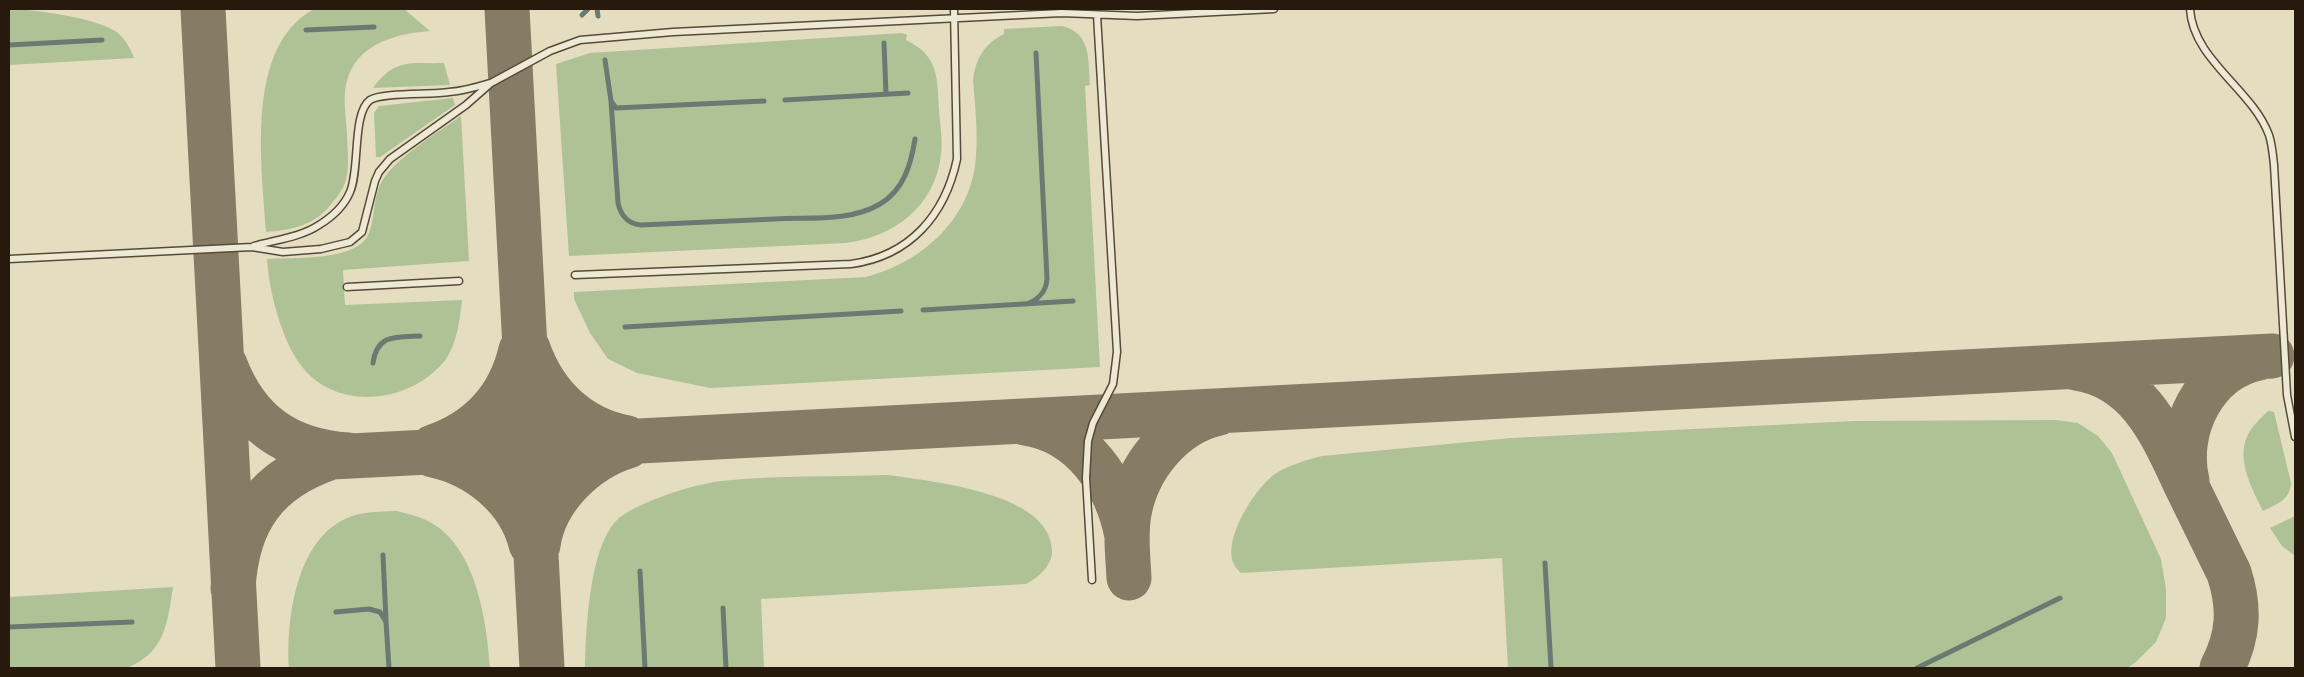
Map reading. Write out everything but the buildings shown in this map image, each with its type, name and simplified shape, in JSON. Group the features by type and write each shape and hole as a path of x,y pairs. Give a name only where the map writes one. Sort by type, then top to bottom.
{"lane":[{"path":"575,276 851,264 879,258 908,243 932,218 943,202 954,175 957,159 954,9"},
{"path":"9,259 252,247 283,252 332,247 356,238 362,232 365,224 375,181 383,166 466,105 491,83 550,52 580,40 596,37 1062,13 1089,12 1097,15 1137,16 1274,9"},
{"path":"2190,9 2193,26 2200,41 2251,105 2268,134 2274,165 2288,395 2295,437"},
{"path":"1092,580 1086,478 1088,441 1093,424 1113,384 1117,352 1097,15"},
{"path":"252,247 306,231 319,225 336,212 345,202 354,179 361,112 368,101 380,97 448,92 491,83"},
{"path":"347,288 459,281"}],"green space":[{"path":"9,9 65,15 109,28 123,38 134,58 9,65"},
{"path":"314,9 404,9 430,31 388,39 364,53 355,63 345,91 348,162 343,187 328,208 315,219 300,226 266,232 261,142 262,110 267,79 276,51 292,27"},
{"path":"1062,26 1072,30 1084,41 1088,58 1090,85 1085,86 1100,367 710,388 637,373 608,359 590,333 574,299 574,292 866,277 887,270 907,260 941,234 954,218 965,199 972,178 976,156 973,80 976,65 982,52 991,42 1004,34 1004,29"},
{"path":"902,33 907,35 906,40 925,53 934,69 938,87 942,149 937,173 930,189 921,204 896,226 864,240 846,243 569,256 556,64 590,53"},
{"path":"412,63 444,63 450,85 373,88 381,78 396,67"},
{"path":"453,98 455,105 380,157 376,157 374,113 379,106"},
{"path":"461,116 469,261 343,270 345,305 462,300 457,331 450,353 431,374 414,386 394,393 373,397 353,396 333,390 315,380 300,364 293,353 277,314 270,285 267,259 324,256 352,249 363,242 371,227 379,187 388,172 418,146"},
{"path":"2268,411 2274,412 2291,483 2288,494 2278,504 2263,511 2249,482 2244,461 2244,451 2245,441 2250,431"},
{"path":"2056,420 2078,423 2098,436 2112,453 2161,559 2166,589 2166,618 2156,642 2136,662 2127,668 1508,668 1502,558 1241,573 1235,565 1231,554 1236,529 1242,515 1267,481 1286,468 1322,456 1511,438 1854,421"},
{"path":"889,475 986,493 1011,503 1032,515 1046,530 1052,550 1050,561 1040,575 1026,584 761,599 764,668 585,668 588,612 595,570 607,534 616,521 624,514 666,495 711,483 764,478"},
{"path":"397,511 430,522 446,534 458,549 468,567 482,608 490,668 289,668 290,627 293,605 305,562 316,544 330,529 347,518 365,513"},
{"path":"2295,516 2295,556 2282,546 2270,528"},
{"path":"173,587 166,625 157,645 140,661 127,668 9,668 9,597"}],"waterway":[{"path":"582,15 588,9"},
{"path":"597,9 598,16"},
{"path":"306,30 374,27"},
{"path":"9,45 102,40"},
{"path":"884,43 886,94"},
{"path":"1027,304 1041,294 1047,279 1036,53"},
{"path":"605,60 611,101 616,108 764,101"},
{"path":"785,100 908,93"},
{"path":"611,101 618,203 621,212 629,221 641,225 829,218 856,214 880,204 901,184 911,158 915,139"},
{"path":"923,310 1073,301"},
{"path":"625,327 901,311"},
{"path":"373,363 375,354 383,342 396,337 420,336"},
{"path":"383,555 386,620"},
{"path":"1545,563 1551,668"},
{"path":"640,571 645,668"},
{"path":"1917,668 2060,598"},
{"path":"723,608 726,668"},
{"path":"336,612 369,609 380,612 386,622 389,668"},
{"path":"9,627 132,622"}],"taxiway":[{"path":"203,9 238,668"},
{"path":"507,9 542,668"},
{"path":"528,349 543,381 565,407 593,427 627,438"},
{"path":"433,447 465,432 491,410 501,398 509,383 521,350"},
{"path":"233,588 241,542 249,522 259,505 289,477 309,466 332,457 2272,356"},
{"path":"2187,481 2184,462 2185,442 2198,404 2209,388 2223,375 2240,364 2259,358"},
{"path":"225,365 245,403 272,430 288,440 306,447 348,455"},
{"path":"2076,368 2098,374 2117,383 2133,396 2158,429 2169,448 2229,573 2233,586 2236,610 2235,633 2222,668"},
{"path":"1129,578 1127,529 1133,496 1140,480 1159,450 1172,437 1202,418 1219,413"},
{"path":"1025,423 1045,428 1064,437 1080,448 1094,463 1115,497 1127,536"},
{"path":"538,545 542,528 549,512 569,483 597,460 628,446"},
{"path":"433,455 465,466 494,486 507,498 517,512 531,544"}]}
